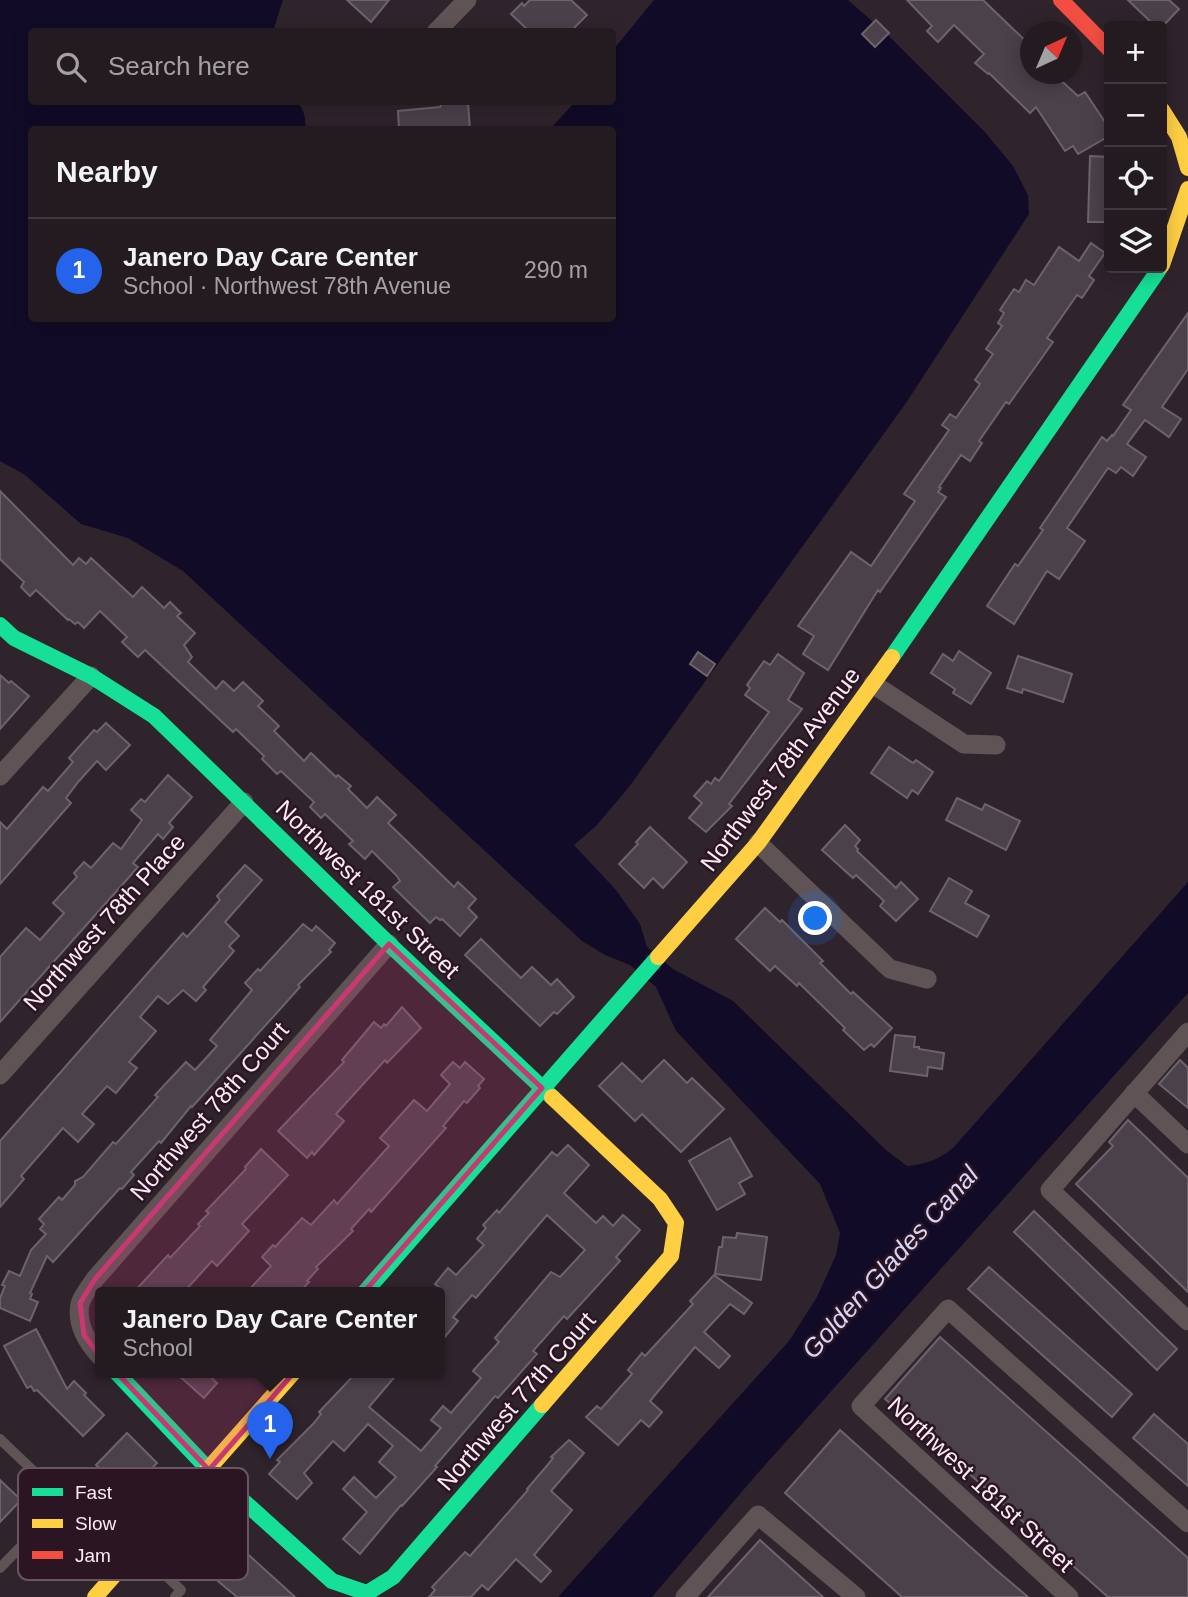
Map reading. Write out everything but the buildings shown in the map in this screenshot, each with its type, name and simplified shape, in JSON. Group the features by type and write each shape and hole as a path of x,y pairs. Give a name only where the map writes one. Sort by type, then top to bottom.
{"street":[{"path":"440,28 467,0"},
{"path":"1061,0 1104,44"},
{"path":"1167,118 1179,137 1188,168"},
{"name":"Northwest 78th Avenue","path":"1167,249 1188,189"},
{"name":"Northwest 78th Avenue","path":"368,1287 758,843 873,684 1156,273"},
{"name":"Northwest 181st Street","path":"0,625 14,638 91,676 155,716 389,944 660,1199 676,1223"},
{"path":"0,776 91,676"},
{"path":"873,684 964,744 996,745"},
{"name":"Northwest 78th Place","path":"0,1075 244,802"},
{"path":"758,843 890,969 927,979"},
{"name":"Northwest 78th Court","path":"95,1349 84,1335 80,1318 80,1303 94,1279 389,944"},
{"path":"1188,1032 1050,1190 1188,1321"},
{"path":"1134,1093 1188,1144"},
{"name":"Northwest 77th Court","path":"248,1505 332,1581 367,1593 393,1577 671,1256 676,1223"},
{"name":"Northwest 181st Street","path":"1069,1597 861,1406 948,1309 1188,1523"},
{"path":"122,1378 207,1468"},
{"path":"211,1468 289,1378"},
{"path":"685,1597 758,1516 856,1597"},
{"path":"95,1597 110,1580"}],"lane":[{"path":"0,1439 30,1468"},
{"path":"0,1568 18,1549"},
{"path":"167,1580 181,1590 175,1597"}],"highlighted area":[{"path":"389,944 542,1088 209,1470 96,1351 84,1335 80,1303 95,1279"}],"water":[{"name":"Golden Glades Canal","path":"0,0 283,0 274,28 28,28 28,105 299,105 306,126 28,126 28,322 616,322 616,126 553,126 572,105 616,105 616,46 654,0 848,0 888,35 984,131 1013,166 1028,195 1029,214 906,403 629,787 596,826 574,845 616,890 640,924 647,947 673,969 733,1001 886,1150 907,1166 932,1161 953,1148 1188,882 1188,993 757,1474 652,1597 558,1597 789,1341 817,1297 836,1255 840,1233 820,1184 676,1031 656,987 630,965 605,955 582,941 183,571 128,538 81,524 25,475 0,461"}],"traffic: fast":[{"path":"892,657 1157,273"},
{"path":"0,625 14,638 91,676 154,716 389,944 552,1097"},
{"path":"369,1287 658,957"},
{"path":"122,1378 207,1468"},
{"path":"248,1505 332,1581 367,1593 393,1577 542,1405"}],"traffic: slow":[{"path":"1167,118 1179,137 1188,168"},
{"path":"1167,250 1188,189"},
{"path":"658,957 758,843 892,657"},
{"path":"542,1405 671,1256 676,1223 660,1199 552,1097"},
{"path":"209,1468 289,1378"},
{"path":"95,1597 110,1580"}],"traffic: jam":[{"path":"1061,0 1104,44"}],"place":[{"name":"Janero Day Care Center","path":"270,1459"}]}
